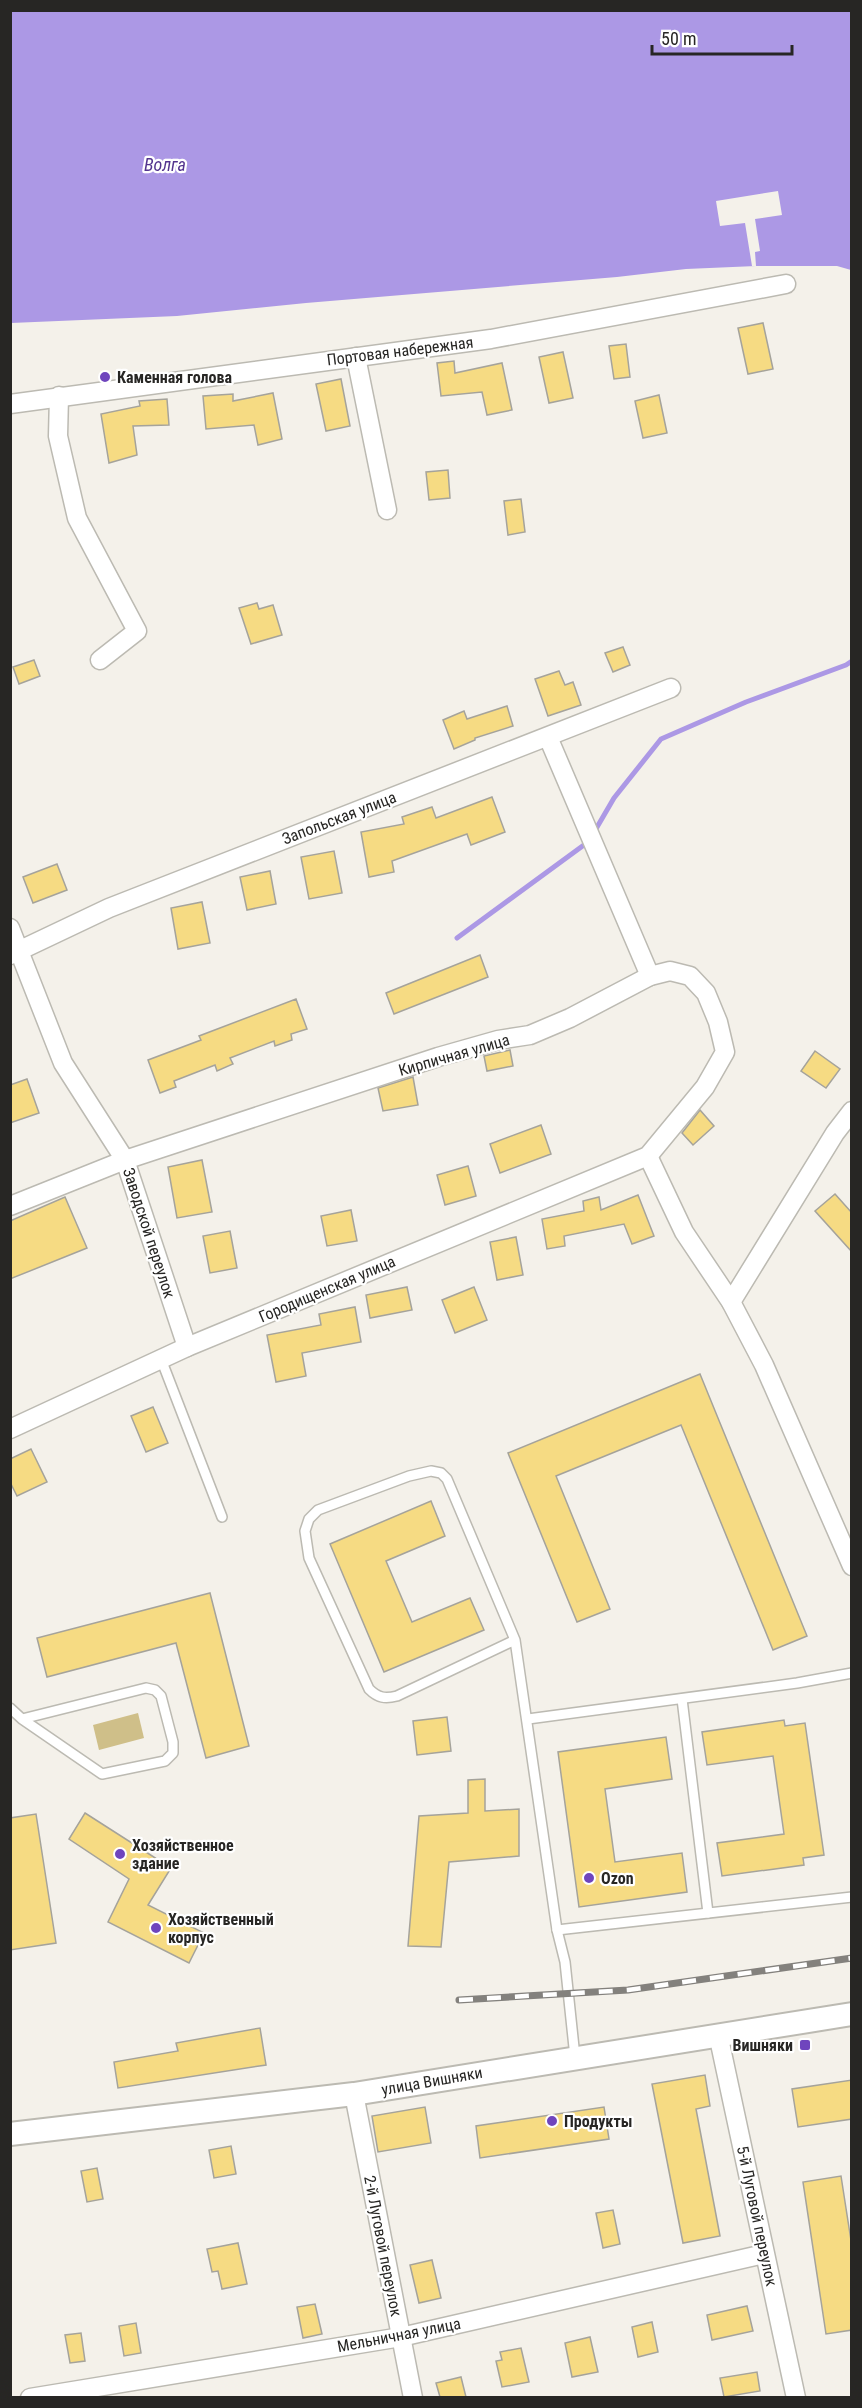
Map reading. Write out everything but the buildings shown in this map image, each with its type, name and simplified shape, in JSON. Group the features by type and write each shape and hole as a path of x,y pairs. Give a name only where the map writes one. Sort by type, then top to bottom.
{"street":[{"name":"Портовая набережная","path":"10,404 491,339 786,284"},
{"path":"356,357 387,510"},
{"path":"59,396 58,436 77,518 137,632 99,660"},
{"name":"Запольская улица","path":"15,953 109,908 671,688"},
{"path":"548,737 650,976"},
{"name":"Заводской переулок","path":"10,928 15,953 63,1064 125,1160 187,1347"},
{"name":"Кирпичная улица","path":"10,1206 125,1160 438,1057 498,1040 530,1035 570,1018 650,976 670,971 690,976 706,993 718,1022 725,1052 705,1087 648,1155"},
{"path":"731,1302 835,1133 852,1111"},
{"path":"648,1155 684,1232 731,1302 764,1365 852,1566"},
{"name":"Городищенская улица","path":"10,1430 187,1347 648,1155"},
{"name":"улица Вишняки","path":"10,2134 354,2094 852,2014"},
{"name":"5-й Луговой переулок","path":"718,2034 796,2397"},
{"name":"2-й Луговой переулок","path":"354,2094 413,2397"},
{"name":"Мельничная улица","path":"30,2397 88,2393 401,2337 764,2254"}],"lane":[{"path":"161,1359 222,1517"},
{"path":"515,1641 397,1696 382,1698 375,1695 369,1689 309,1558 305,1531 309,1519 318,1510 410,1476 431,1471 441,1473 447,1479 515,1641 557,1930 565,1962 576,2057"},
{"path":"528,1719 797,1683 852,1673"},
{"path":"10,1708 22,1719 102,1774 165,1761 173,1753 173,1742 161,1696 156,1690 146,1688 22,1719"},
{"path":"682,1699 708,1913"},
{"path":"557,1930 852,1897"}],"shaded area":[{"path":"138,1713 144,1738 99,1750 93,1725"}],"water":[{"name":"Волга","path":"11,11 851,11 851,270 837,266 686,269 177,316 11,323"}],"pier":[{"path":"778,191 782,215 755,219 760,251 755,252 756,266 752,266 745,223 720,226 716,201"}],"waterway":[{"path":"593,834 614,798 661,739 746,702 852,661"},
{"path":"457,938 588,842"}],"railway":[{"path":"459,2000 628,1990 852,1958"}],"place":[{"name":"Каменная голова","path":"105,377"},
{"name":"Хозяйственное здание","path":"120,1854"},
{"name":"Ozon","path":"589,1878"},
{"name":"Хозяйственный корпус","path":"156,1928"},
{"name":"Вишняки","path":"805,2045"},
{"name":"Продукты","path":"552,2121"}]}
